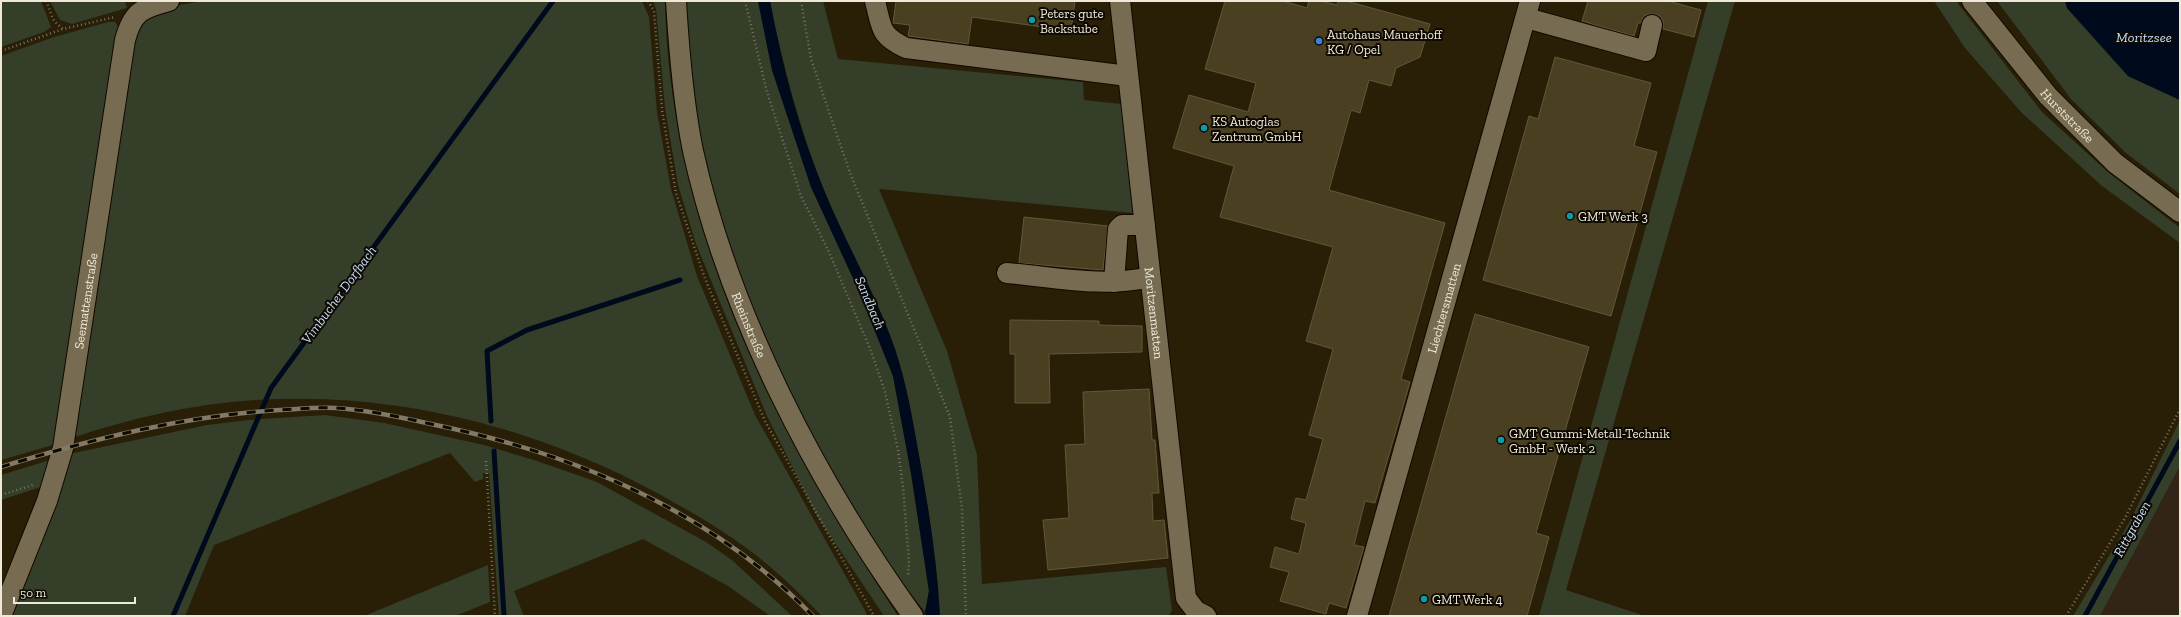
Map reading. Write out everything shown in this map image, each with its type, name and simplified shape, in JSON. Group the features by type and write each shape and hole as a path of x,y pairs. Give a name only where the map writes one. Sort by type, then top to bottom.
{"street":[{"path":"136,15 151,6 169,1"},
{"name":"Rheinstraße","path":"676,1 682,81 693,151 725,263 746,319 788,409 838,502 913,616"},
{"path":"875,1 883,32 893,42 906,48 1128,76"},
{"name":"Moritzenmatten","path":"1120,1 1186,598 1196,611 1206,616"},
{"name":"Hurststraße","path":"1972,1 2048,96 2115,163 2180,212"},
{"path":"1528,9 1646,51 1652,25"},
{"name":"Liechtersmatten","path":"1358,616 1528,9"},
{"name":"Seemattenstraße","path":"2,616 54,479 62,448 125,40 129,26 136,15"},
{"path":"1114,282 1118,229 1122,226 1145,225"},
{"path":"1007,273 1114,282 1128,282 1150,277"}],"path":[{"path":"46,1 54,21 63,29"},
{"path":"745,1 767,92 801,196 829,252 871,351 885,392 901,472 909,562 908,583 898,595"},
{"path":"801,1 811,59 850,173 950,417 962,509 966,616"},
{"path":"1,51 63,29 109,18 136,15"},
{"path":"2066,616 2125,518 2180,409"},
{"path":"486,461 495,616"},
{"path":"1,495 54,479"}],"shaded area":[{"path":"2180,466 2180,616 2100,616"}],"green space":[{"path":"1,1 41,1 51,27 44,32 1,47"},
{"path":"50,1 125,1 127,8 72,24 60,20"},
{"path":"203,1 642,1 649,17 657,112 671,189 697,276 755,415 867,614 866,616 822,616 796,590 749,550 705,520 659,494 612,470 564,450 514,432 464,418 412,408 360,401 308,399 255,400 209,405 162,413 117,424 72,438 133,29 161,8"},
{"path":"653,1 665,1 667,49 681,145 692,193 722,286 764,386 849,538 898,616 884,616 817,516 767,416 696,244 678,185 665,108 656,9"},
{"path":"686,1 758,1 772,70 811,187 858,289 893,376 911,473 929,591 925,612 875,546 834,478 802,418 773,357 722,232 705,170 692,98 686,25"},
{"path":"770,1 823,1 838,59 1083,82 1084,100 1121,104 1133,213 879,189 947,351 977,455 982,584 1166,567 1172,610 1169,616 940,616 937,574 929,512 902,374 895,349 879,309 833,210 815,167 792,97"},
{"path":"1708,1 1735,1 1566,590 1645,616 1539,616"},
{"path":"1934,1 1956,1 2042,112 2109,173 2180,228 2180,243 2102,186 2021,112 1965,48"},
{"path":"1997,1 2065,1 2067,8 2128,76 2180,100 2180,194 2126,153 2071,99"},
{"path":"108,22 115,22 119,28 119,34 53,445 1,460 1,56 54,37"},
{"path":"325,415 384,423 484,445 537,461 597,482 706,542 732,560 792,616 770,616 728,586 643,539 514,591 524,616 499,616 489,474 483,473 483,479 475,482 450,453 214,545 185,616 5,616 69,454 207,425 248,420"},
{"path":"2180,420 2180,466 2100,616 2073,616 2130,521"},
{"path":"53,459 44,486 1,500 1,475"},
{"path":"488,565 490,602 455,616 364,616"}],"water":[{"name":"Sandbach","path":"758,1 770,1 792,97 815,167 833,210 879,309 899,361 911,412 932,533 940,616 927,616 925,612 929,591 911,473 893,376 858,289 811,187 772,70"},
{"name":"Moritzsee","path":"2065,1 2180,1 2180,100 2128,76 2067,8"}],"building":[{"name":"Peters gute Backstube","path":"896,1 1075,1 1071,31 972,17 968,44 908,36 910,25 893,23"},
{"path":"1225,1 1283,1 1307,8 1309,1 1321,1 1337,5 1338,1 1346,1 1430,24 1420,57 1396,68 1391,86 1369,80 1360,113 1351,110 1329,190 1445,223 1401,379 1410,382 1375,503 1365,501 1354,545 1364,547 1346,608 1329,603 1326,614 1280,601 1289,572 1270,567 1275,547 1299,554 1306,523 1291,519 1296,498 1306,500 1323,439 1309,435 1333,349 1306,341 1333,247 1220,217 1234,166 1173,148 1189,95 1248,112 1256,83 1205,69"},
{"path":"1588,1 1668,1 1701,10 1694,37 1663,29 1663,21 1660,16 1654,14 1648,14 1643,17 1641,23 1638,23 1634,36 1582,21"},
{"name":"GMT Werk 3","path":"1555,57 1651,83 1634,146 1657,152 1611,316 1483,280 1529,116 1538,119"},
{"path":"1024,217 1108,226 1103,270 1019,263"},
{"name":"GMT Gummi-Metall-Technik GmbH - Werk 2","path":"1475,314 1589,347 1536,533 1549,537 1527,616 1389,616"},
{"path":"1010,320 1099,321 1099,325 1142,326 1142,352 1049,354 1050,403 1015,403 1015,354 1010,354"},
{"path":"1149,389 1152,440 1155,440 1159,493 1152,493 1153,521 1164,520 1168,558 1048,570 1043,520 1069,518 1065,445 1085,444 1083,392"}],"waterway":[{"name":"Vimbucher Dorfbach","path":"173,616 271,388 553,1"},
{"path":"491,421 487,351 527,330 680,280"},
{"name":"Rittgraben","path":"2085,616 2180,441"},
{"path":"494,451 504,616"}],"railway":[{"path":"1,467 69,447 138,430 173,423 244,413 336,408 384,414 484,436 536,451 587,470 637,492 685,517 730,546 773,579 813,616"}],"place":[{"name":"Peters gute Backstube","path":"1032,20"},
{"name":"Autohaus Mauerhoff KG / Opel","path":"1319,41"},
{"name":"KS Autoglas Zentrum GmbH","path":"1204,128"},
{"name":"GMT Werk 3","path":"1570,216"},
{"name":"GMT Gummi-Metall-Technik GmbH - Werk 2","path":"1501,440"},
{"name":"GMT Werk 4","path":"1424,599"}]}
